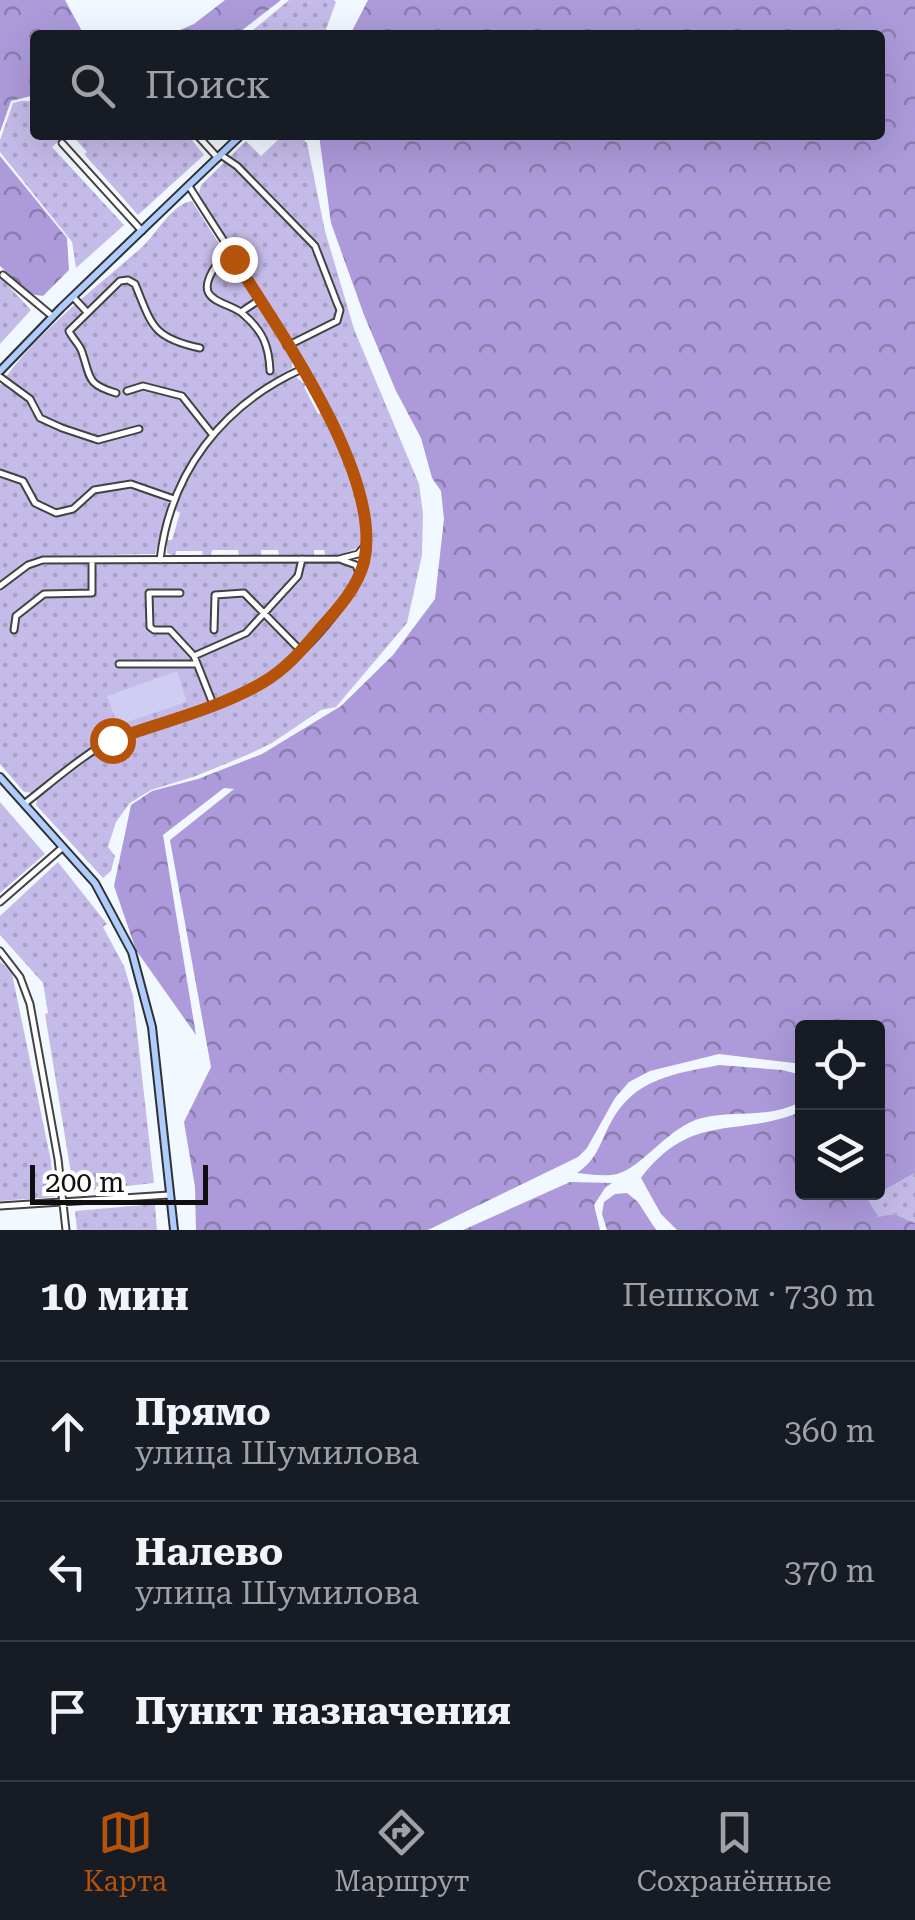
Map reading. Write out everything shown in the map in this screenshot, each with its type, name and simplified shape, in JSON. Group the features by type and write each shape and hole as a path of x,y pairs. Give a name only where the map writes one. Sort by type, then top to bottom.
{"street":[{"path":"202,140 237,166 315,246 340,310 336,321 287,346"},
{"path":"139,429 98,440 62,428 40,418 30,399 0,374 52,316 236,140"},
{"path":"62,142 142,231"},
{"path":"24,804 112,740 263,683 302,650 342,603 364,560 362,500 351,468 302,369 190,186"},
{"path":"217,264 209,275 209,292 217,304 241,312 268,346 270,370"},
{"path":"2,274 52,316"},
{"path":"116,393 97,387 86,374 82,348 69,333 70,327 118,283 128,280 136,286 146,317 160,334 176,343 200,348"},
{"path":"73,297 86,311"},
{"path":"241,312 260,300"},
{"path":"160,560 174,499 212,434 254,396 302,369"},
{"path":"127,391 143,386 182,396 212,434"},
{"path":"0,473 24,480 36,503 56,513 73,509 94,490 131,484 174,499"},
{"path":"0,586 36,562 339,559 363,550 366,541"},
{"path":"354,555 364,560"},
{"path":"119,664 196,660 238,638 266,614 298,576 302,559"},
{"path":"339,559 354,564 364,560"},
{"path":"14,630 16,616 44,594 92,593 92,560"},
{"path":"354,564 359,574"},
{"path":"180,593 150,593 150,624 154,630 170,630 196,660 214,704"},
{"path":"214,630 213,600 218,594 244,593 302,650"},
{"path":"0,776 95,883 112,910 142,982 152,1027 174,1230"},
{"path":"0,902 63,847"},
{"path":"0,952 20,977 30,1004 66,1230"},
{"path":"0,1206 172,1195"}],"shaded area":[{"path":"289,0 336,2 326,30 253,30"},
{"path":"30,101 30,140 60,140 52,147 124,225 76,268 72,242 0,152 0,140 13,103"},
{"path":"76,140 192,140 204,155 138,215 84,154 87,152"},
{"path":"278,140 307,143 325,231 354,329 419,484 422,555 407,623 336,707 321,710 247,755 151,790 130,803 116,822 108,847 115,856 111,871 103,878 36,805 37,799 117,742 230,703 274,681 343,608 361,579 368,558 369,518 357,472 336,422 199,193 201,185 246,141 261,156"},
{"path":"192,201 292,360 292,368 241,401 204,439 173,491 155,554 43,556 26,562 0,581 0,385 48,329 141,248 171,213"},
{"path":"0,277 31,310 0,344"},
{"path":"296,377 306,385 318,414 322,413 352,479 361,516 360,547 339,555 325,555 324,550 314,550 314,555 279,555 278,550 261,550 261,555 239,555 238,550 212,550 211,555 203,556 202,551 176,551 175,556 167,553 167,540 172,540 180,513 175,510 207,449 238,414"},
{"path":"339,562 356,569 347,590 294,653 261,680 111,736 33,793 24,792 0,764 0,591 30,568 53,563"},
{"path":"177,671 187,702 94,733 92,729 116,721 107,696"},
{"path":"0,802 45,854 0,893"},
{"path":"58,862 107,924 103,927 124,966 133,996 154,1183 74,1192 43,983 0,935 0,916"},
{"path":"0,961 12,974 51,1161 54,1197 0,1201"},
{"path":"915,1173 915,1223 894,1214 878,1218 869,1200 885,1200 885,1190"},
{"path":"155,1204 157,1230 77,1230 75,1211"}],"green space":[{"path":"0,0 65,0 81,30 30,30 30,96 11,101 0,132"},
{"path":"225,0 281,0 242,30 180,30"},
{"path":"368,0 915,0 915,1173 885,1190 885,1020 795,1020 795,1063 719,1054 650,1071 629,1082 615,1098 578,1157 428,1230 196,1230 195,1187 184,1122 211,1067 170,840 234,789 224,788 163,835 196,1035 136,950 114,886 131,805 152,791 198,779 262,754 341,706 393,655 435,599 444,519 441,491 432,478 421,438 364,315 331,223 320,140 885,140 885,30 353,30"},
{"path":"0,156 67,238 69,270 43,296 30,294 0,266"},
{"path":"719,1065 795,1073 795,1104 766,1112 702,1118 678,1129 627,1170 608,1175 577,1173 594,1156 611,1122 632,1096 657,1080"},
{"path":"795,1113 795,1200 869,1200 878,1217 894,1214 915,1223 915,1230 677,1230 661,1214 641,1178 660,1157 698,1134"},
{"path":"570,1182 612,1183 594,1205 600,1230 463,1230"},
{"path":"627,1193 638,1202 656,1230 607,1230 602,1214 604,1202 615,1194"}],"route":[{"path":"112,740 263,683 296,656 334,614 350,592 364,560 366,520 351,468 317,395 234,259"}]}
